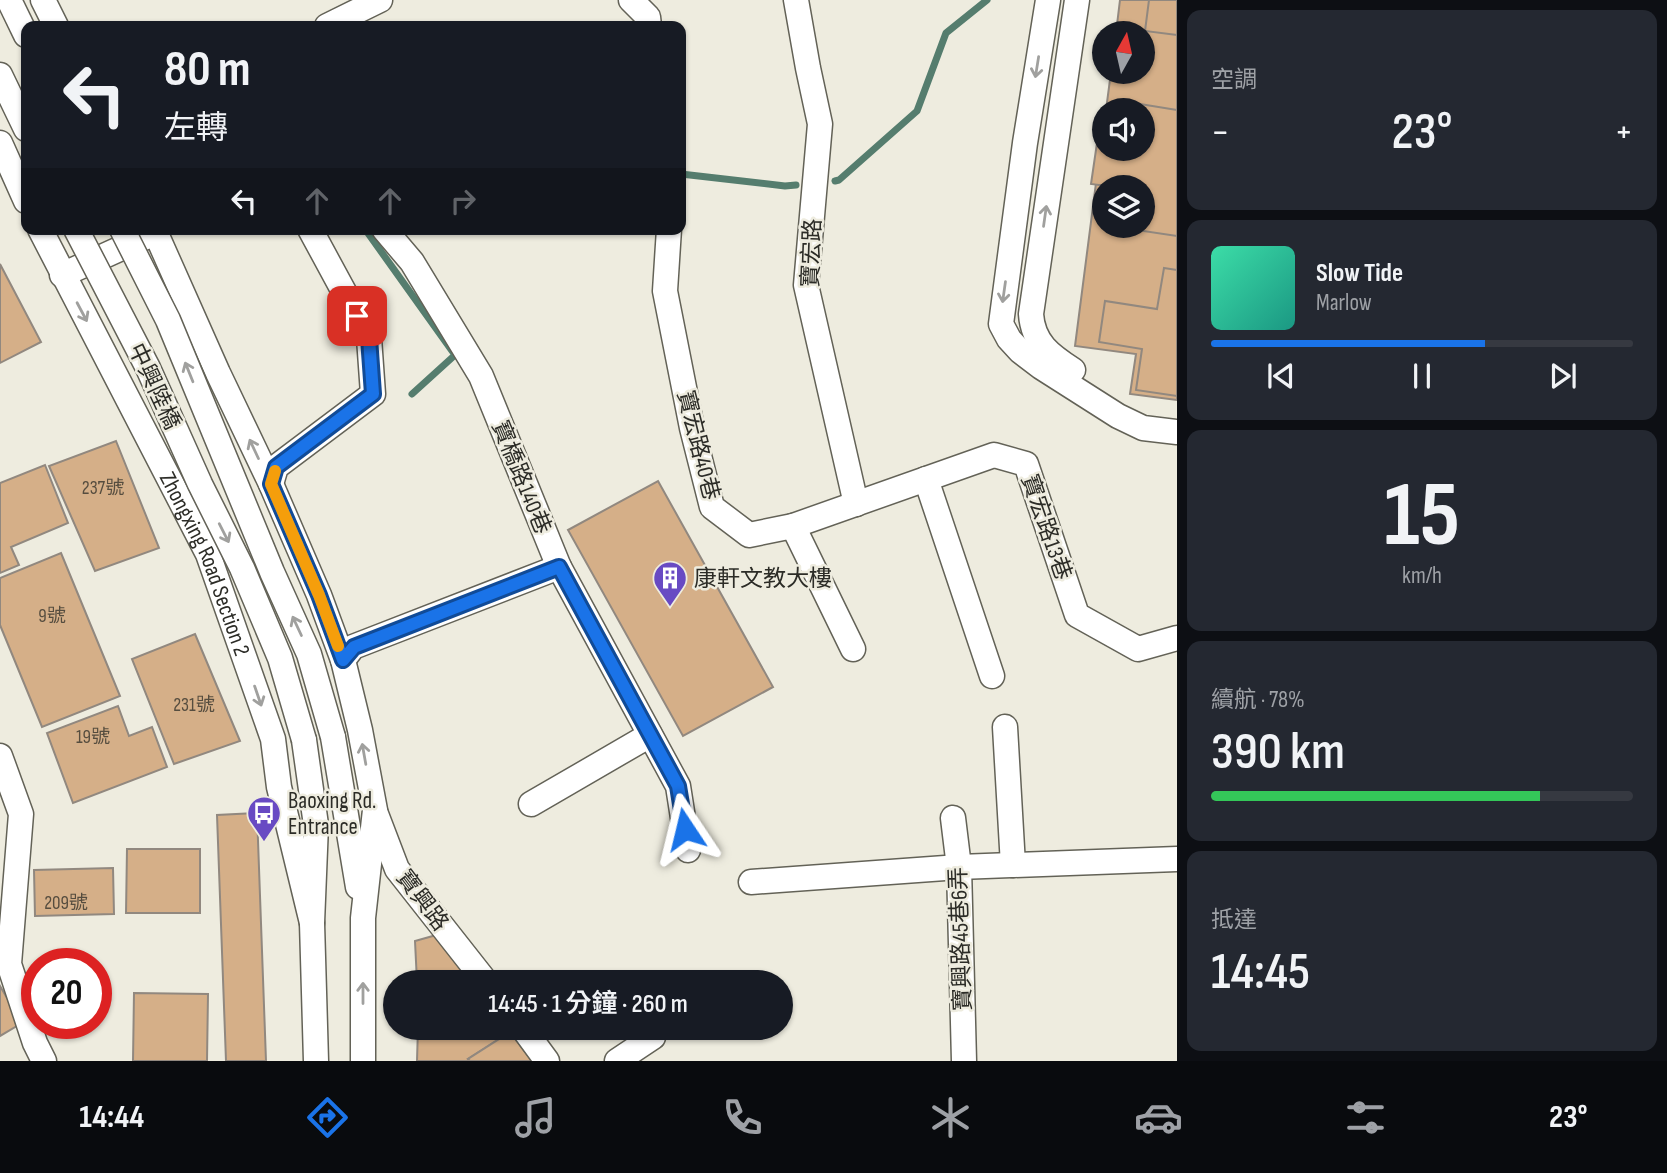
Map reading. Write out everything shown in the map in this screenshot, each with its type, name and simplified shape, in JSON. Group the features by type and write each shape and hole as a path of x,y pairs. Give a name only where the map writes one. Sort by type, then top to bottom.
{"street":[{"path":"9,0 21,25"},
{"path":"43,0 54,21"},
{"path":"337,21 380,0"},
{"path":"631,0 648,17 648,21"},
{"name":"寶宏路","path":"796,0 820,124 806,285 856,504"},
{"path":"1048,0 1025,143 1001,324 1009,339 1041,368 1118,416 1143,428 1177,432"},
{"path":"1077,0 1031,314 1032,327 1043,347 1059,361 1115,398 1140,410 1177,418"},
{"path":"0,75 21,119"},
{"path":"0,143 17,185"},
{"name":"Zhongxing Road Section 2","path":"43,235 208,554 273,739 279,788 312,923"},
{"name":"中興陸橋","path":"79,235 148,368 200,484 242,568 280,658 304,740"},
{"name":"中興陸橋","path":"125,235 168,320 272,572 309,654 333,737 363,918"},
{"path":"62,275 146,235"},
{"path":"156,235 271,484 319,595 343,660 375,810 363,918 363,1061"},
{"path":"271,484 276,467 373,394 369,338 313,235"},
{"name":"寶橋路140巷","path":"389,235 412,262 481,376 559,567 678,786 688,850"},
{"name":"寶宏路40巷","path":"669,235 665,291 692,428 712,507 749,535 793,526 856,504"},
{"name":"寶宏路13巷","path":"856,504 994,455 1026,464 1077,615 1138,649 1177,638"},
{"path":"926,479 992,677"},
{"path":"793,526 853,649"},
{"path":"343,660 354,647 559,567"},
{"path":"1005,727 1013,865"},
{"path":"531,804 650,736"},
{"name":"Zhongxing Road Section 2","path":"304,740 316,825 312,923 316,1061"},
{"path":"0,756 21,814 9,964 36,1055"},
{"name":"寶興路","path":"375,810 397,869 477,970"},
{"name":"寶興路45巷6弄","path":"953,818 959,867 964,1061"},
{"path":"751,882 959,867 1177,859"},
{"path":"532,1040 547,1061"},
{"path":"617,1061 648,1040"}],"building":[{"path":"1120,0 1177,0 1177,400 1130,394 1136,354 1075,346 1092,214 1092,238 1155,238 1155,175 1097,175 1099,161 1155,161 1155,98 1108,98 1109,84 1155,84 1155,21 1117,21"},
{"path":"1149,0 1177,0 1177,35 1155,32 1155,21 1146,21"},
{"path":"1155,106 1177,110 1177,236 1155,233 1155,175 1092,175 1094,161 1155,161"},
{"path":"0,264 41,342 0,363"},
{"path":"1164,268 1177,270 1177,396 1136,390 1142,349 1099,342 1105,301 1157,309"},
{"path":"116,441 159,548 95,571 49,466"},
{"path":"45,465 68,523 11,547 19,565 0,573 0,483"},
{"name":"康軒文教大樓","path":"658,481 773,687 683,736 568,530"},
{"path":"61,553 120,696 42,727 0,625 0,578"},
{"path":"195,634 240,741 174,764 132,659"},
{"path":"118,706 129,736 152,727 167,767 73,803 47,733"},
{"path":"257,813 266,1061 226,1061 217,815"},
{"path":"127,849 200,849 200,913 126,913"},
{"path":"113,868 114,914 35,916 34,870"},
{"path":"440,934 464,970 416,970 415,941"},
{"path":"0,986 21,1024 0,1036"},
{"path":"134,993 208,994 207,1061 133,1061"},
{"path":"418,1040 498,1040 468,1059 470,1061 417,1061"},
{"path":"498,1040 516,1040 532,1061 470,1061 468,1059"}],"waterway":[{"path":"835,181 917,111 946,33 987,0"},
{"path":"686,175 796,185"},
{"path":"369,235 455,355 412,394"}],"slow traffic":[{"path":"275,471 271,484 338,646"}],"place":[{"name":"康軒文教大樓","path":"670,608"},
{"name":"Baoxing Rd. Entrance","path":"264,843"}],"route":[{"path":"357,316 369,338 373,394 276,467 271,484 319,595 343,660 354,647 559,567 678,786 685,829"}]}
